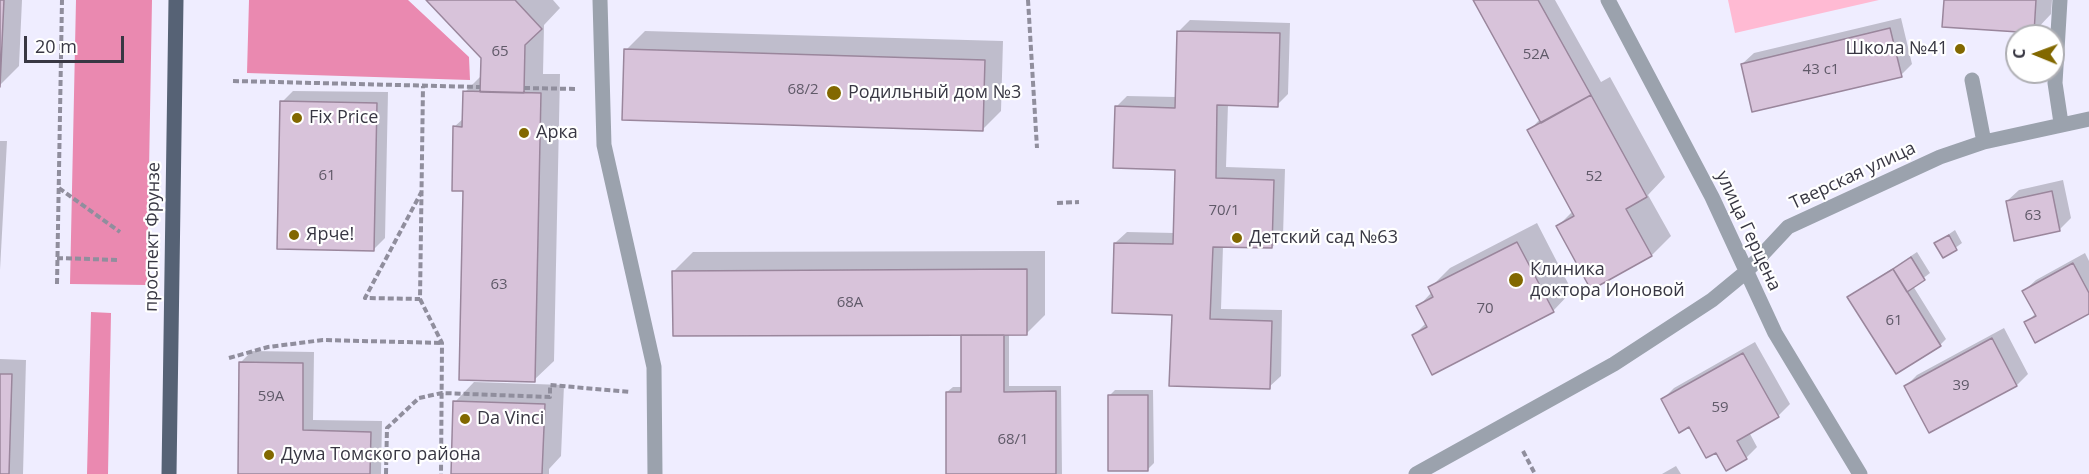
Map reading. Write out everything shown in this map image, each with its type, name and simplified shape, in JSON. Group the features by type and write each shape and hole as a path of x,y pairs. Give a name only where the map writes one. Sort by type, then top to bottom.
{"main road":[{"name":"проспект Фрунзе","path":"169,474 176,0"}],"street":[{"path":"600,0 604,145 654,367 655,474"},
{"name":"улица Герцена","path":"1608,0 1712,197 1775,333 1860,474"},
{"path":"2060,0 2055,83 2061,123"},
{"path":"1972,80 1984,142"},
{"name":"Тверская улица","path":"1416,474 1614,364 1712,300 1746,272 1788,227 1940,157 1984,142 2061,123 2089,119"}],"path":[{"path":"57,284 62,0"},
{"path":"1028,0 1037,148"},
{"path":"233,81 480,87"},
{"path":"423,86 420,299 442,344 441,474"},
{"path":"524,88 602,90"},
{"path":"58,188 120,232"},
{"path":"420,299 366,298 422,190"},
{"path":"1057,202 1079,202"},
{"path":"57,258 118,260"},
{"path":"229,358 268,347 323,340 442,344"},
{"path":"386,474 387,428 419,398 442,393 550,397 550,385 654,394"},
{"path":"1523,451 1535,474"}],"shaded area":[{"path":"76,0 152,0 147,285 70,284"},
{"path":"249,0 408,0 469,57 470,80 247,73"},
{"path":"1728,0 1879,0 1735,33"},
{"path":"91,312 111,313 108,474 87,474"}],"building":[{"path":"0,0 4,0 0,87"},
{"path":"426,0 515,0 542,29 525,45 524,93 480,92 481,58"},
{"path":"1473,0 1538,0 1591,95 1541,123"},
{"path":"1944,0 2036,0 2035,24 2005,24 2005,31 1942,27"},
{"path":"1890,28 1902,77 1752,112 1741,64"},
{"path":"1177,31 1280,33 1278,107 1217,105 1216,178 1274,180 1272,248 1213,247 1210,319 1272,321 1270,389 1169,386 1172,315 1112,313 1114,243 1173,244 1175,170 1113,168 1115,106 1175,108"},
{"path":"624,49 985,60 983,131 622,120"},
{"path":"463,91 541,93 535,382 459,380 463,191 452,191 453,126 462,127"},
{"path":"1591,95 1647,197 1626,209 1652,256 1591,290 1556,226 1574,216 1527,130"},
{"path":"280,101 377,103 374,251 277,249"},
{"path":"2052,191 2060,231 2014,241 2006,201"},
{"path":"1949,235 1957,250 1943,258 1934,243"},
{"path":"1517,242 1554,312 1432,375 1412,335 1427,327 1416,306 1433,297 1428,287"},
{"path":"1911,257 1925,280 1907,292 1893,269"},
{"path":"2073,263 2089,293 2089,314 2035,343 2024,322 2036,316 2022,291"},
{"path":"1027,269 1027,335 673,336 672,271"},
{"path":"1893,269 1941,346 1896,374 1847,297"},
{"path":"961,335 1004,335 1004,392 1056,391 1056,474 946,474 946,392 961,392"},
{"path":"1992,338 2017,386 1929,433 1904,386"},
{"path":"1743,353 1779,417 1737,441 1747,459 1726,471 1716,453 1706,458 1689,427 1679,433 1661,399"},
{"path":"239,362 303,363 303,430 371,432 370,474 238,474"},
{"path":"0,374 12,374 9,474 0,474"},
{"path":"1108,395 1148,395 1148,471 1108,471"},
{"path":"453,401 545,404 542,474 451,474"}],"place":[{"name":"Школа №41","path":"1960,49"},
{"name":"Родильный дом №3","path":"834,93"},
{"name":"Fix Price","path":"297,118"},
{"name":"Арка","path":"524,133"},
{"name":"Ярче!","path":"294,235"},
{"name":"Детский сад №63","path":"1237,238"},
{"name":"Клиника доктора Ионовой","path":"1516,280"},
{"name":"Da Vinci","path":"465,419"},
{"name":"Дума Томского района","path":"269,455"}]}
